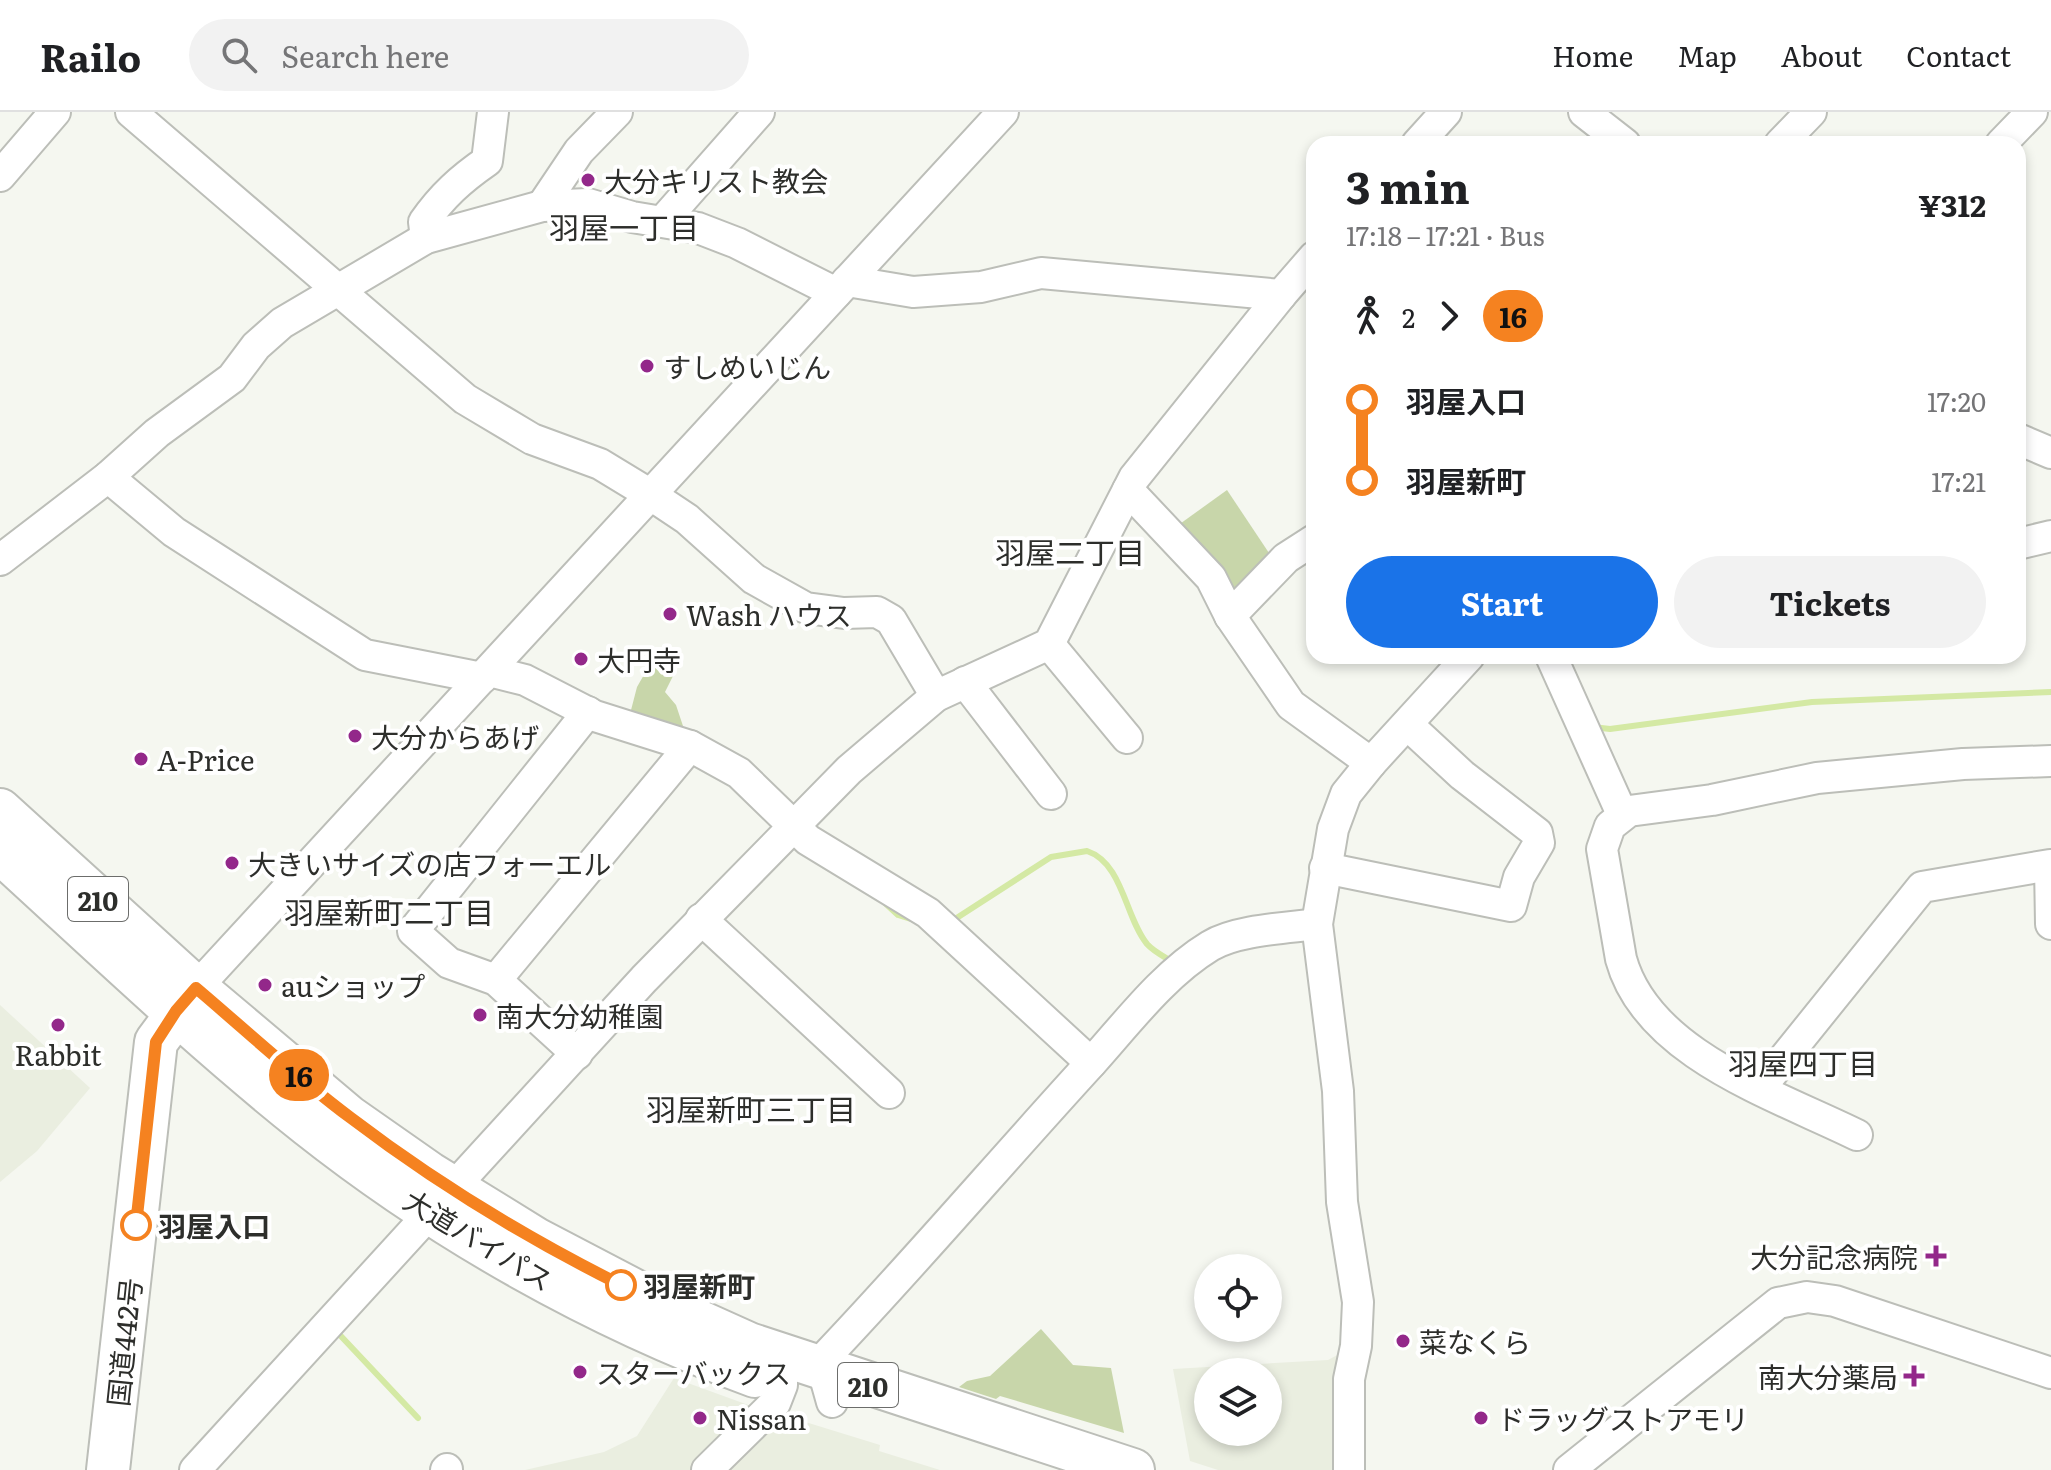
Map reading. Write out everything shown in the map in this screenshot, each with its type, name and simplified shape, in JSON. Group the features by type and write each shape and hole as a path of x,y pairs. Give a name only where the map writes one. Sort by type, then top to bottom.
{"highway":[{"name":"大道バイパス","path":"0,810 308,1125 440,1200 699,1323 782,1371 1133,1470"},
{"name":"大道バイパス","path":"0,852 186,1000"},
{"name":"国道442号","path":"108,1470 156,1042 186,1000"},
{"name":"大道バイパス","path":"828,1386 1048,1470"}],"street":[{"path":"4,164 55,112"},
{"path":"131,112 492,417 532,439 600,464 651,495 687,519 754,579 806,608 844,613 877,612 891,620 936,696"},
{"path":"426,238 424,222 439,201 452,186 487,161 493,112"},
{"path":"542,206 579,151 617,112"},
{"path":"663,221 759,112"},
{"path":"186,1000 1003,112"},
{"path":"1424,136 1446,112"},
{"path":"1584,112 1613,136"},
{"path":"1788,136 1811,112"},
{"path":"2009,136 2032,112"},
{"path":"0,560 108,477 157,433 232,378 256,346 282,323 395,253 426,238 542,206 588,204 698,228 842,287 913,292 981,287 1041,273 1295,292"},
{"path":"195,1470 701,919 849,770 936,696 1049,644 1128,490 1183,413 1295,292 1306,272"},
{"path":"2026,442 2051,453"},
{"path":"108,477 174,532 365,655 525,680 588,712 690,746 739,773 808,840 928,913 1091,1063"},
{"path":"1128,490 1211,578 1230,616 1291,705 1371,763"},
{"path":"2026,542 2051,536"},
{"path":"1230,616 1286,558 1306,545"},
{"path":"1049,644 1127,738"},
{"path":"1349,1470 1349,1379 1356,1346 1358,1302 1342,1202 1338,1091 1317,924 1333,829 1346,794 1462,664"},
{"path":"1555,664 1622,814"},
{"path":"965,682 1051,794"},
{"path":"577,1054 496,980 449,963 413,931 588,712"},
{"path":"1325,868 1511,906 1519,877 1539,843 1537,833 1462,775 1408,725"},
{"path":"496,980 690,746"},
{"path":"1857,1135 1693,1052 1646,1012 1634,994 1621,959 1602,849 1610,826 1622,814 1712,800 1817,778 1963,764 2051,761"},
{"path":"1761,1087 1922,887 2050,865 2051,924"},
{"path":"701,919 889,1093"},
{"path":"828,1386 828,1354 936,1241 1041,1115 1143,1004 1212,944 1262,931 1317,924"},
{"path":"1569,1470 1778,1303 1807,1297 1835,1301 2051,1373"},
{"path":"707,1470 775,1403 782,1371"}],"shaded area":[{"path":"0,1005 90,1088 37,1151 0,1182"},
{"path":"1341,1353 1340,1470 1218,1470 1190,1461 1173,1369 1194,1368 1194,1446 1282,1446 1282,1363 1328,1360"},
{"name":"Nissan","path":"674,1378 762,1410 701,1470 525,1470 604,1452 637,1436"},
{"name":"Nissan","path":"773,1412 880,1445 879,1451 940,1470 712,1470"}],"green space":[{"path":"1227,490 1273,559 1233,607 1177,526"},
{"path":"657,652 678,666 665,692 676,705 684,729 630,714 637,687"},
{"path":"1041,1329 1073,1365 1111,1368 1124,1433 959,1387 967,1381 990,1376"}],"waterway":[{"path":"1593,727 1610,729 1812,702 2051,692"},
{"path":"952,921 1051,857 1087,851 1099,857 1116,879 1147,944 1173,962"},
{"path":"886,904 898,915 914,920"},
{"path":"338,1333 418,1418"}],"bus line":[{"name":"16","path":"136,1225 156,1042 196,988 349,1117 391,1147 486,1209 621,1285"}],"place":[{"name":"大分キリスト教会","path":"588,180"},
{"name":"すしめいじん","path":"647,366"},
{"name":"Wash ハウス","path":"670,614"},
{"name":"大円寺","path":"581,659"},
{"name":"大分からあげ","path":"355,736"},
{"name":"A-Price","path":"141,759"},
{"name":"大きいサイズの店フォーエル","path":"232,863"},
{"name":"auショップ","path":"265,985"},
{"name":"南大分幼稚園","path":"480,1015"},
{"name":"Rabbit","path":"58,1025"},
{"name":"羽屋入口","path":"136,1225"},
{"name":"大分記念病院","path":"1936,1256"},
{"name":"羽屋新町","path":"621,1285"},
{"name":"菜なくら","path":"1403,1341"},
{"name":"スターバックス","path":"580,1372"},
{"name":"南大分薬局","path":"1914,1376"},
{"name":"Nissan","path":"700,1418"},
{"name":"ドラッグストアモリ","path":"1481,1418"}],"district":[{"name":"羽屋一丁目","path":"624,226"},
{"name":"羽屋二丁目","path":"1070,551"},
{"name":"羽屋新町二丁目","path":"389,911"},
{"name":"羽屋四丁目","path":"1803,1062"},
{"name":"羽屋新町三丁目","path":"751,1108"}]}
